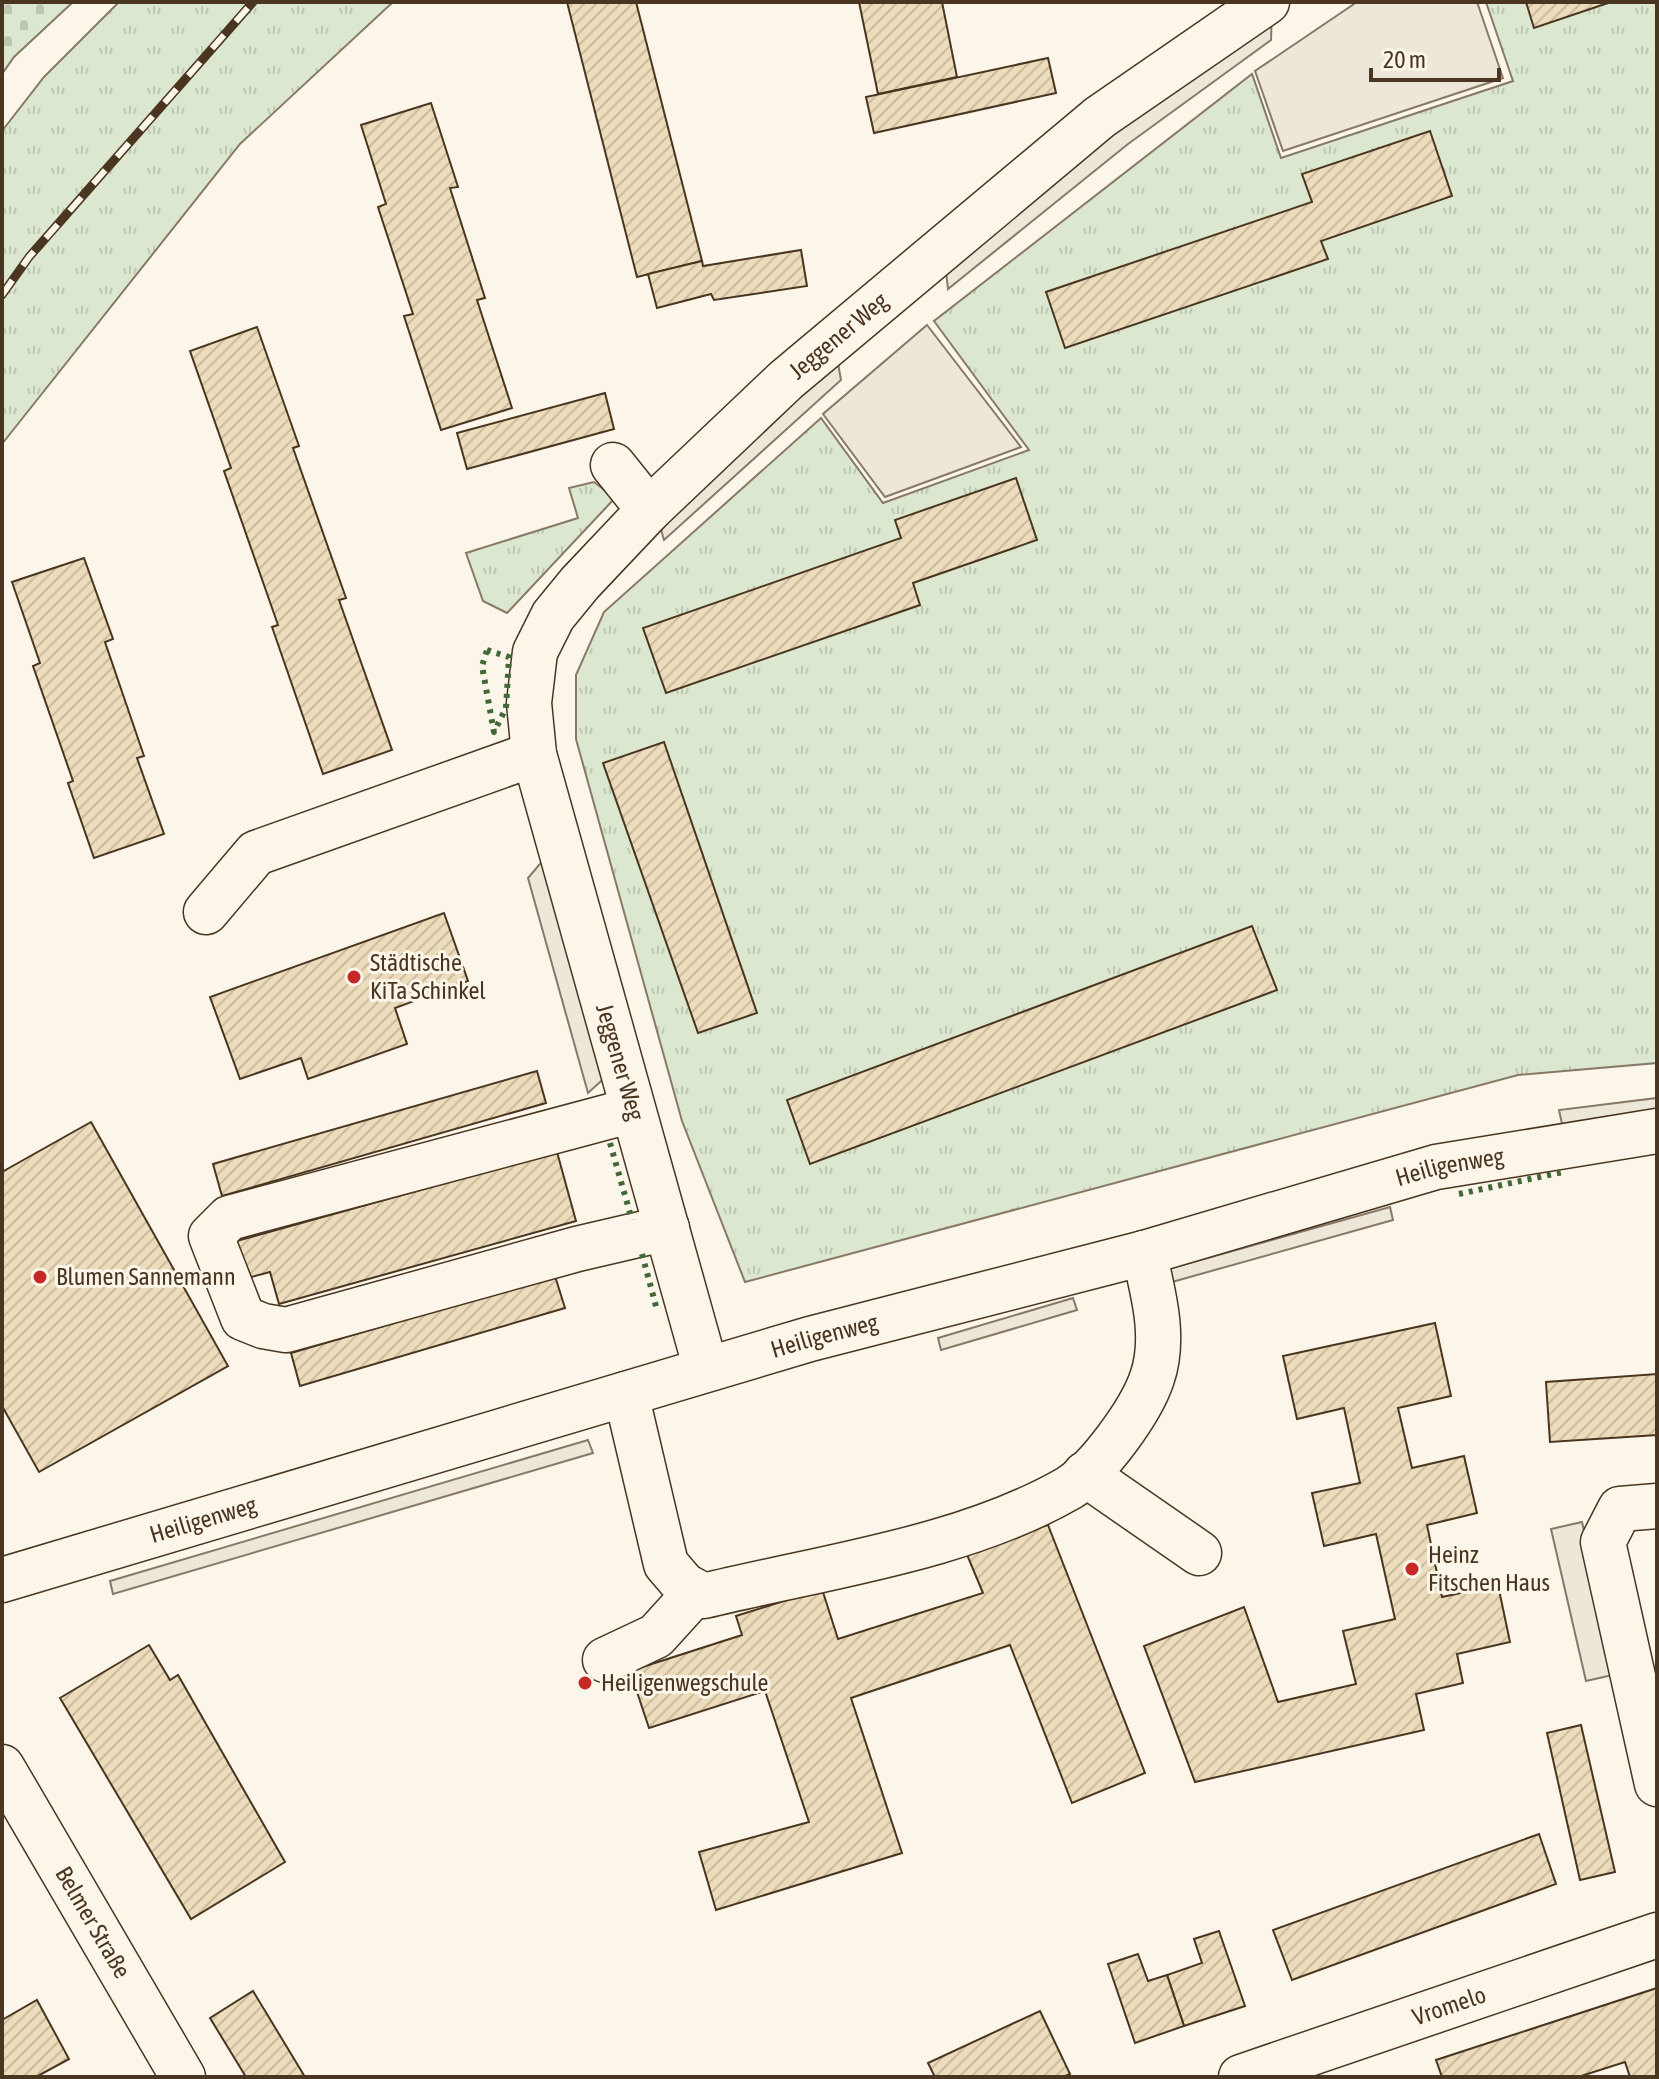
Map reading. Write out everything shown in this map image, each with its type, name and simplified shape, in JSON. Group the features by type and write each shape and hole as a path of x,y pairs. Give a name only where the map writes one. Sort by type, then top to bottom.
{"street":[{"name":"Jeggener Weg","path":"706,1369 534,754 529,703 535,652 553,616 580,583 649,510 786,380 1100,117 1267,2"},
{"path":"613,465 649,510"},
{"path":"206,912 256,853 534,754"},
{"path":"633,1110 229,1218 211,1236 243,1318 286,1330 577,1249 667,1228"},
{"name":"Heiligenweg","path":"2,1580 706,1369 1144,1253 1436,1167 1657,1131"},
{"path":"626,1394 666,1564 684,1585 704,1596 948,1539 1071,1486 1112,1449 1152,1379 1157,1317 1144,1253"},
{"path":"1085,1474 1199,1553"},
{"path":"1639,1508 1603,1542 1657,1784"},
{"path":"605,1660 656,1636 696,1592"},
{"name":"Belmer Straße","path":"2,1767 183,2077"},
{"name":"Vromelo","path":"1241,2077 1657,1935"}],"green space":[{"path":"2,2 73,2 14,57 2,74"},
{"path":"119,2 393,2 240,144 2,444 2,131 44,77"},
{"path":"1486,2 1657,2 1657,1063 1518,1075 745,1282 682,1121 576,739 576,675 604,612 821,418 883,503 1029,450 934,321 1252,74 1281,158 1513,81"},
{"path":"594,482 615,498 507,613 483,601 466,553 578,518 569,488"}],"shaded area":[{"path":"1357,2 1477,2 1503,78 1283,151 1255,71"},
{"path":"1272,9 1271,40 1128,144 948,289 945,262"},
{"path":"927,325 1021,447 885,497 823,414"},
{"path":"836,352 841,380 664,540 657,515"},
{"path":"550,852 610,1073 588,1093 528,878"},
{"path":"1657,1098 1657,1112 1562,1124 1559,1110"},
{"path":"1390,1207 1393,1220 1172,1282 1168,1269"},
{"path":"1073,1298 1077,1310 941,1350 938,1338"},
{"path":"588,1440 593,1453 113,1594 110,1581"},
{"path":"1582,1522 1617,1674 1586,1681 1551,1529"}],"building":[{"path":"567,2 636,2 702,261 637,277"},
{"path":"859,2 942,2 957,77 878,94"},
{"path":"1526,2 1611,2 1534,28"},
{"path":"1048,58 1056,93 874,133 866,97"},
{"path":"431,103 458,187 450,188 485,298 477,300 512,408 441,430 404,316 413,314 378,207 386,204 361,125"},
{"path":"1430,131 1452,196 1321,241 1328,259 1065,348 1046,292 1312,202 1302,174"},
{"path":"801,250 807,286 714,300 711,294 657,308 648,274 702,261 703,266"},
{"path":"257,327 299,446 293,448 346,598 339,600 392,750 323,774 272,627 278,625 224,471 231,468 190,351"},
{"path":"605,393 614,429 467,469 457,433"},
{"path":"1016,478 1037,540 913,583 920,605 666,693 643,628 901,538 895,520"},
{"path":"84,558 113,639 105,642 144,756 137,758 164,834 94,858 68,783 73,781 33,666 40,663 12,582"},
{"path":"664,742 757,1013 698,1033 603,763"},
{"name":"Städtische KiTa Schinkel","path":"444,913 468,981 395,1008 407,1044 308,1079 301,1058 240,1079 210,997"},
{"path":"1252,926 1277,990 810,1164 787,1100"},
{"path":"537,1071 546,1103 222,1196 213,1164"},
{"path":"91,1122 228,1366 39,1472 2,1406 2,1172"},
{"path":"557,1152 576,1221 279,1304 270,1272 244,1279 233,1242"},
{"path":"555,1276 565,1308 300,1386 291,1353"},
{"path":"1435,1323 1451,1396 1398,1408 1412,1468 1464,1456 1477,1513 1427,1525 1442,1597 1498,1585 1510,1642 1457,1654 1463,1683 1416,1694 1424,1730 1195,1782 1144,1646 1244,1607 1278,1702 1356,1684 1343,1631 1395,1619 1376,1534 1324,1546 1312,1493 1360,1483 1344,1408 1297,1419 1283,1356"},
{"path":"1657,1374 1657,1435 1550,1442 1546,1382"},
{"path":"1048,1525 1145,1773 1072,1803 1010,1645 851,1698 902,1853 716,1910 699,1852 809,1822 765,1691 649,1728 630,1671 742,1635 736,1616 822,1589 838,1639 983,1593 965,1550"},
{"path":"149,1645 170,1680 178,1675 285,1862 191,1919 60,1698"},
{"path":"1581,1725 1615,1872 1580,1880 1547,1733"},
{"path":"1539,1834 1556,1884 1292,1980 1273,1930"},
{"path":"1219,1931 1245,2006 1184,2026 1167,1975 1202,1963 1194,1939"},
{"path":"1138,1954 1148,1981 1167,1975 1184,2026 1135,2043 1108,1964"},
{"path":"1657,1988 1657,2077 1630,2077 1625,2062 1578,2077 1442,2077 1436,2060"},
{"path":"253,1991 305,2077 246,2077 210,2018"},
{"path":"37,2000 69,2059 36,2077 2,2077 2,2020"},
{"path":"1040,2011 1070,2074 1063,2077 935,2077 928,2063"}],"railway":[{"path":"2,295 29,257 253,2"}],"hedge":[{"path":"487,650 509,657 506,708 494,732 482,666 487,650"},
{"path":"610,1143 632,1220"},
{"path":"1459,1194 1563,1172"},
{"path":"642,1254 657,1310"}],"place":[{"name":"Städtische KiTa Schinkel","path":"354,977"},
{"name":"Blumen Sannemann","path":"40,1277"},
{"name":"Heinz Fitschen Haus","path":"1412,1569"},
{"name":"Heiligenwegschule","path":"585,1683"}]}
